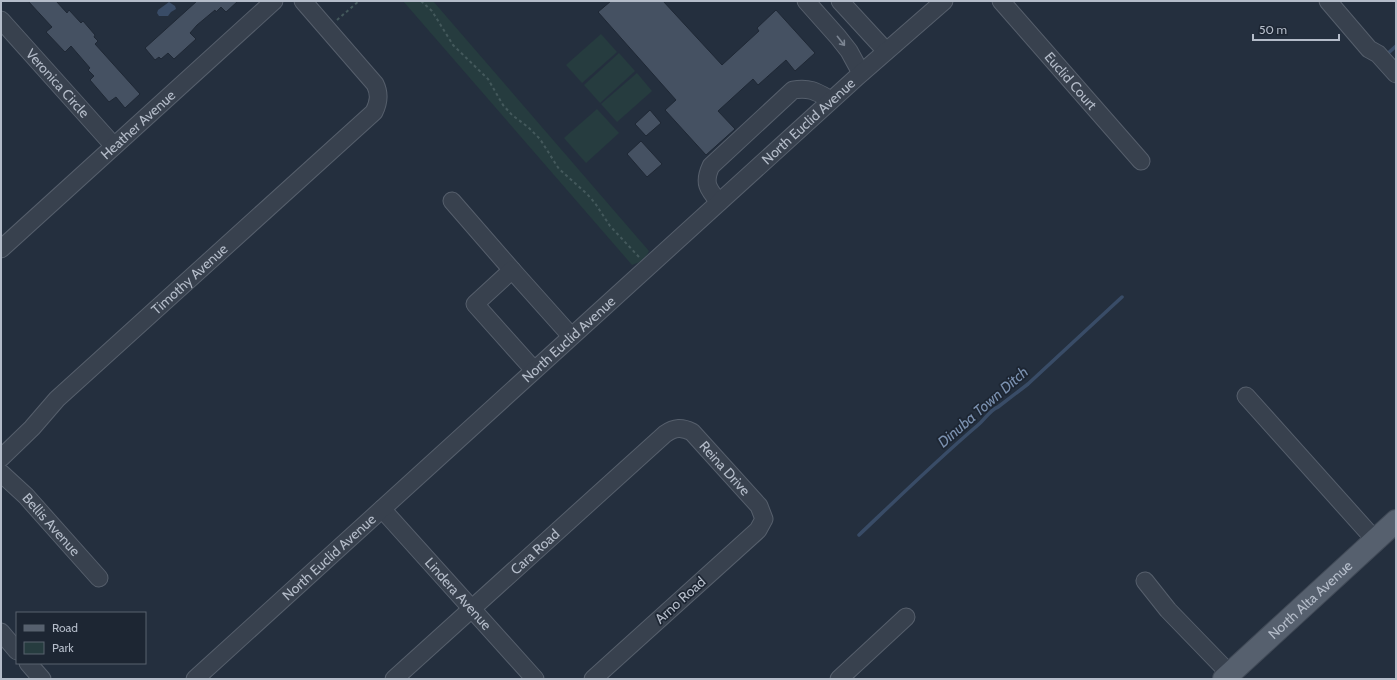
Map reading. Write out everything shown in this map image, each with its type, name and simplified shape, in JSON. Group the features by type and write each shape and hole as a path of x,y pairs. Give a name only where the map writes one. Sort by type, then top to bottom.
{"main road":[{"name":"North Alta Avenue","path":"1227,676 1396,521"}],"street":[{"name":"Heather Avenue","path":"2,244 114,146 274,1"},
{"path":"303,1 328,28"},
{"path":"806,1 849,51 861,73"},
{"name":"North Euclid Avenue","path":"195,679 831,100 944,1"},
{"name":"Euclid Court","path":"1001,1 1141,161"},
{"path":"1328,1 1369,49 1378,54 1396,74"},
{"path":"823,20 841,2 886,51"},
{"name":"Veronica Circle","path":"1,20 114,146"},
{"name":"Timothy Avenue","path":"1,458 32,428 57,399 370,116 377,107 379,95 375,84 328,28"},
{"path":"1369,49 1371,58 1396,87"},
{"path":"719,202 708,187 707,175 711,166 793,90 804,88 815,91 831,100"},
{"path":"452,201 571,336"},
{"path":"512,270 475,304 534,370"},
{"path":"1246,396 1376,540"},
{"name":"Reina Drive","path":"678,428 692,432 759,506 764,519"},
{"name":"Cara Road","path":"394,679 665,434 678,428"},
{"name":"Bellis Avenue","path":"1,473 26,496 99,578"},
{"name":"Lindera Avenue","path":"382,508 534,679"},
{"name":"Arno Road","path":"593,679 758,530 764,519"},
{"path":"1145,581 1168,610 1227,676"},
{"path":"839,679 906,617"},
{"path":"1,632 16,650"},
{"path":"29,664 42,679"}],"path":[{"path":"328,28 359,1"},
{"path":"421,1 432,11 453,45 488,79 503,105 512,115 528,127 540,139 559,169 587,194 595,203 610,226 640,257"}],"green space":[{"path":"403,1 433,1 649,251 644,258 632,265"},
{"path":"601,34 617,52 582,83 566,65"},
{"path":"619,53 635,71 600,103 584,85"},
{"path":"637,73 652,91 617,122 601,104"},
{"path":"597,109 619,133 586,163 564,138"}],"water":[{"path":"169,2 175,6 176,9 168,16 159,16 157,13 158,10"}],"building":[{"path":"28,1 56,1 67,13 69,10 81,23 83,21 95,35 94,37 98,41 95,44 140,94 125,108 116,97 109,102 90,80 94,76 88,70 90,68 71,46 65,52 46,32 52,27"},
{"path":"197,1 238,1 226,12 221,7 216,12 215,10 197,25 190,33 196,39 174,59 168,53 161,59 159,57 155,60 145,48"},
{"path":"611,1 663,1 722,65 759,31 757,28 776,10 815,53 795,71 786,60 758,85 753,79 718,111 735,129 706,155 665,110 676,100 598,12"},
{"path":"650,110 661,123 646,136 635,124"},
{"path":"641,141 662,164 647,177 627,154"}],"waterway":[{"name":"Dinuba Town Ditch","path":"1386,55 1396,46"},
{"name":"Dinuba Town Ditch","path":"859,535 933,465 981,423 990,412 1028,384 1122,297"}]}
